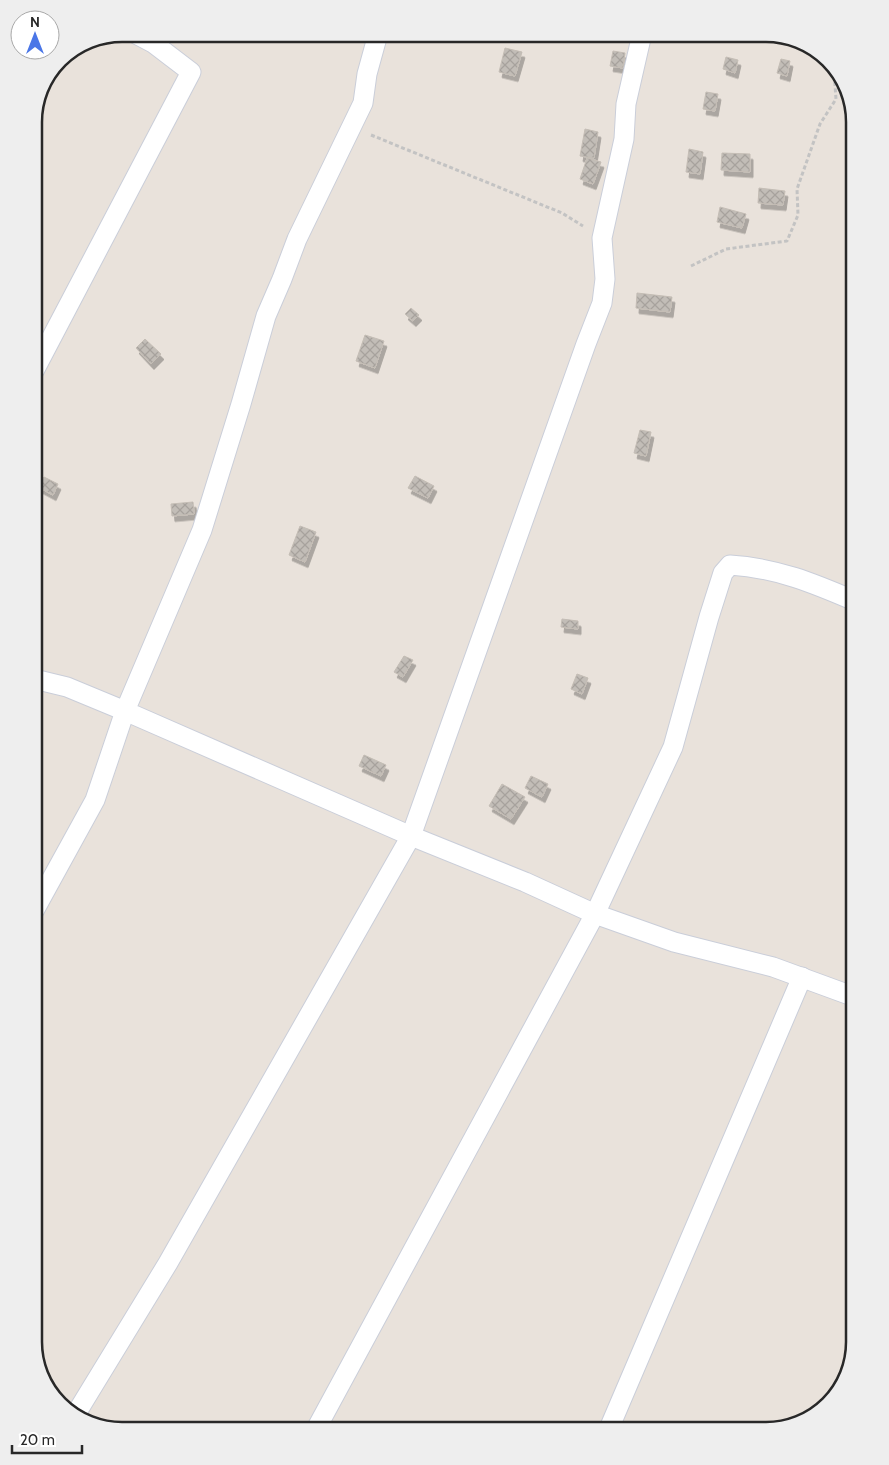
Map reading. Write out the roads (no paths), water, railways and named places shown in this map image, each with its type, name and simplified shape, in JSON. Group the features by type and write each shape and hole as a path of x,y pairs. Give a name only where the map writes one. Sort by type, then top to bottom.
{"street":[{"path":"43,354 191,72 150,42"},
{"path":"42,896 95,800 124,711 202,530 266,316 297,239 363,103 367,74 376,42"},
{"path":"79,1409 173,1255 411,836 582,353 602,303 605,280 602,238 624,138 626,104 640,43"},
{"path":"320,1422 594,914 673,747 723,573 730,565 752,566 777,571 846,596"},
{"path":"43,681 66,687 124,711 411,836 525,882 594,914 674,942 773,966 846,994"},
{"path":"612,1422 802,977"}]}
